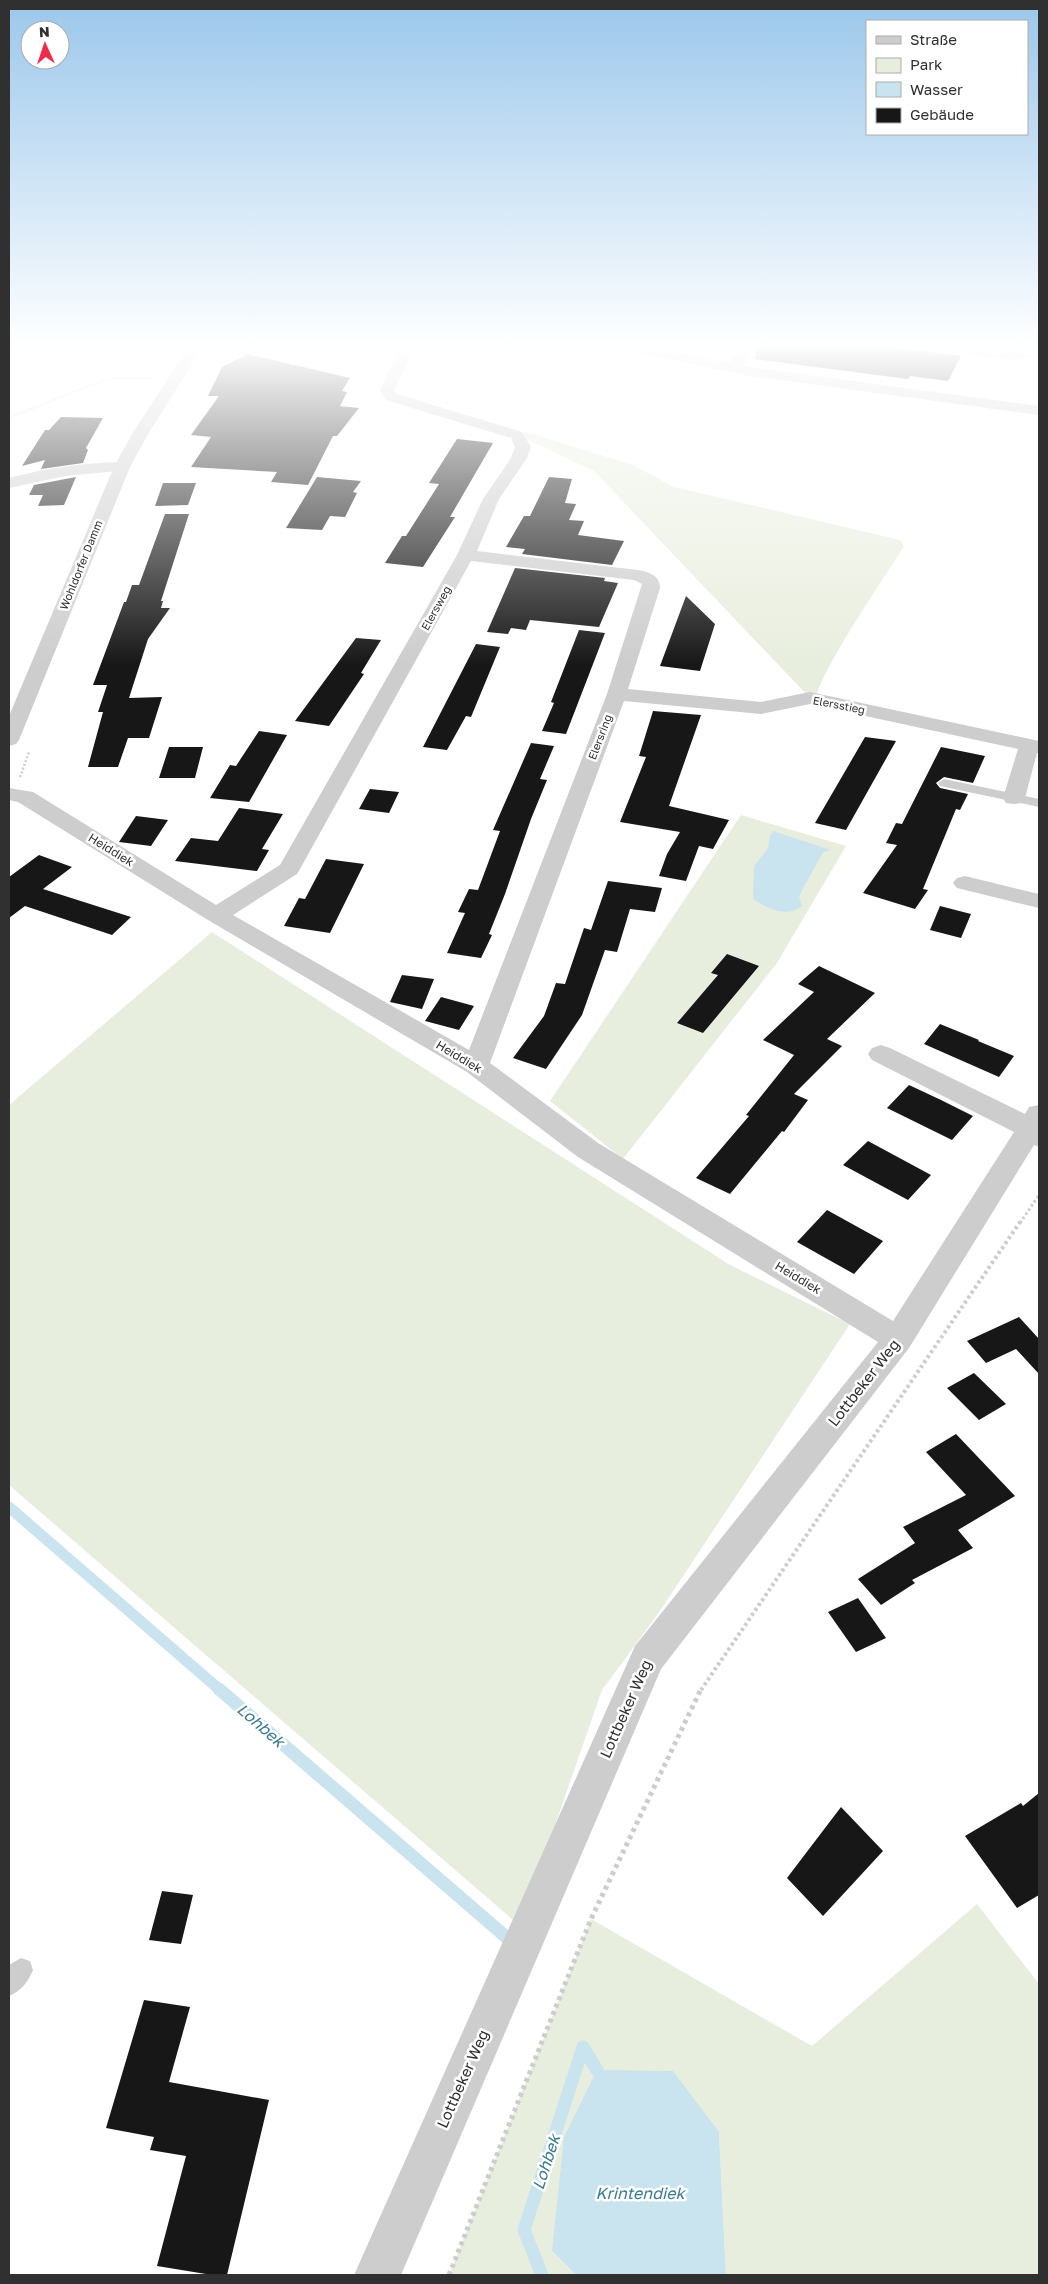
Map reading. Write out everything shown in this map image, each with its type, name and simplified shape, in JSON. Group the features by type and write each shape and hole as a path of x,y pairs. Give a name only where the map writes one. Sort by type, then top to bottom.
{"street":[{"name":"Wohldorfer Damm","path":"9,740 122,467 131,452"},
{"name":"Elersweg","path":"216,915 289,869 466,555 491,499 520,452"},
{"path":"9,483 67,470 122,467"},
{"name":"Elersring","path":"466,555 638,575 651,581 651,588 617,694 476,1066"},
{"name":"Elersstieg","path":"617,694 761,708 810,698 1034,746 1014,798"},
{"name":"Heiddiek","path":"11,794 25,797 216,915 476,1066 588,1150 898,1339"},
{"path":"965,883 1039,901"},
{"name":"Lottbeker Weg","path":"377,2275 648,1658 898,1339 1036,1127 881,1054"}],"lane":[{"path":"944,783 1039,803"}],"path":[{"path":"11,794 32,745"},
{"path":"449,2275 591,1919 704,1683 1039,1195"}],"green space":[{"path":"552,452 590,452 633,465 674,487 900,540 904,546 828,669 819,687 816,700 810,698 594,471"},
{"path":"741,815 846,846 777,963 623,1159 550,1101"},
{"path":"212,932 730,1265 850,1324 658,1614 602,1690 520,1926 9,1485 9,1105"},
{"path":"977,1904 1039,1984 1039,2275 726,2275 719,2132 552,2251 576,2275 449,2275 591,1919 812,2046"}],"water":[{"path":"773,831 831,850 823,852 799,896 802,906 796,910 778,911 753,899 754,866 768,848"},
{"name":"Krintendiek","path":"597,2070 673,2071 719,2132 726,2275 576,2275 552,2251 564,2137"}],"building":[{"path":"31,452 87,452 83,463 41,469 45,460 22,466"},
{"path":"201,452 325,452 308,485 271,482 277,472 191,467"},
{"path":"449,452 488,452 450,517 455,517 423,567 385,563 402,536 406,536 439,484 429,483"},
{"path":"76,477 64,505 38,506 43,495 29,495 34,485"},
{"path":"317,477 361,481 353,492 357,493 345,517 330,516 322,530 286,528"},
{"path":"549,477 572,479 565,503 576,504 569,520 584,521 578,535 624,541 612,565 522,554 525,549 506,547 524,516 530,516"},
{"path":"163,483 196,483 188,505 155,506"},
{"path":"165,514 189,514 161,601 163,601 161,608 170,608 148,639 129,698 162,697 149,738 128,738 118,767 88,767 103,712 98,712 107,685 93,685 124,602 126,602 132,585 139,585"},
{"path":"515,568 605,578 604,581 618,583 599,627 530,620 526,630 511,628 508,634 487,632"},
{"path":"686,596 715,624 700,671 660,666"},
{"path":"579,630 605,633 566,734 542,731 554,703 551,702"},
{"path":"356,638 381,640 361,673 364,674 329,726 295,721"},
{"path":"476,644 500,647 471,717 466,716 447,750 423,747"},
{"path":"653,711 701,715 669,806 729,820 713,849 699,846 686,881 659,876 667,854 680,832 620,822 646,757 639,756"},
{"path":"259,731 287,735 249,802 210,798 230,765 236,766"},
{"path":"865,737 896,741 846,830 815,823"},
{"path":"531,743 554,746 540,779 547,780 489,934 492,935 481,958 447,953 465,913 458,912 469,889 478,890 500,831 493,830"},
{"path":"169,747 203,747 195,778 159,778"},
{"path":"941,747 985,756 973,783 944,777 936,783 940,788 968,794 960,810 956,809 923,889 928,890 915,909 863,893 897,845 886,843 896,823 902,824"},
{"path":"370,789 399,792 389,813 359,809"},
{"path":"239,808 283,814 262,849 269,850 257,871 175,861 191,838 218,841"},
{"path":"136,816 168,820 151,846 119,842"},
{"path":"39,855 72,867 43,889 131,917 112,935 25,906 9,918 9,877"},
{"path":"326,859 364,864 330,933 284,926 299,898 305,899"},
{"path":"608,881 662,888 655,912 630,909 617,952 605,950 582,1015 546,1069 513,1058 544,1016 556,983 565,984 584,928 591,930"},
{"path":"940,906 971,914 961,938 930,930"},
{"path":"727,954 759,966 703,1033 677,1023 718,975 711,973"},
{"path":"819,966 875,993 827,1039 842,1046 794,1094 808,1100 784,1132 782,1131 730,1194 696,1178 749,1116 746,1115 794,1055 763,1040 814,992 798,984"},
{"path":"402,975 434,979 422,1009 390,1002"},
{"path":"441,997 474,1006 459,1030 425,1021"},
{"path":"940,1024 1014,1056 999,1077 924,1044"},
{"path":"909,1085 973,1116 952,1140 887,1108"},
{"path":"868,1141 931,1175 908,1200 843,1165"},
{"path":"827,1210 883,1241 854,1274 797,1242"},
{"path":"1019,1317 1039,1339 1039,1374 1016,1349 986,1363 967,1341"},
{"path":"974,1373 1006,1404 979,1420 947,1388"},
{"path":"956,1434 1015,1496 958,1530 973,1548 912,1580 915,1583 881,1605 858,1579 915,1543 903,1527 966,1495 926,1452"},
{"path":"858,1598 886,1638 856,1652 828,1612"},
{"path":"1039,1793 1039,1895 1017,1908 965,1836 1021,1803 1023,1806"},
{"path":"841,1807 883,1851 823,1916 787,1878"},
{"path":"162,1891 193,1895 181,1944 149,1940"},
{"path":"144,2000 190,2007 169,2082 269,2100 227,2275 212,2275 157,2266 186,2156 150,2150 154,2137 106,2128"}],"waterway":[{"name":"Lohbek","path":"9,1507 220,1690"},
{"name":"Lohbek","path":"219,1689 513,1943"},
{"name":"Lohbek","path":"542,2275 524,2230 583,2047 597,2070"}]}
